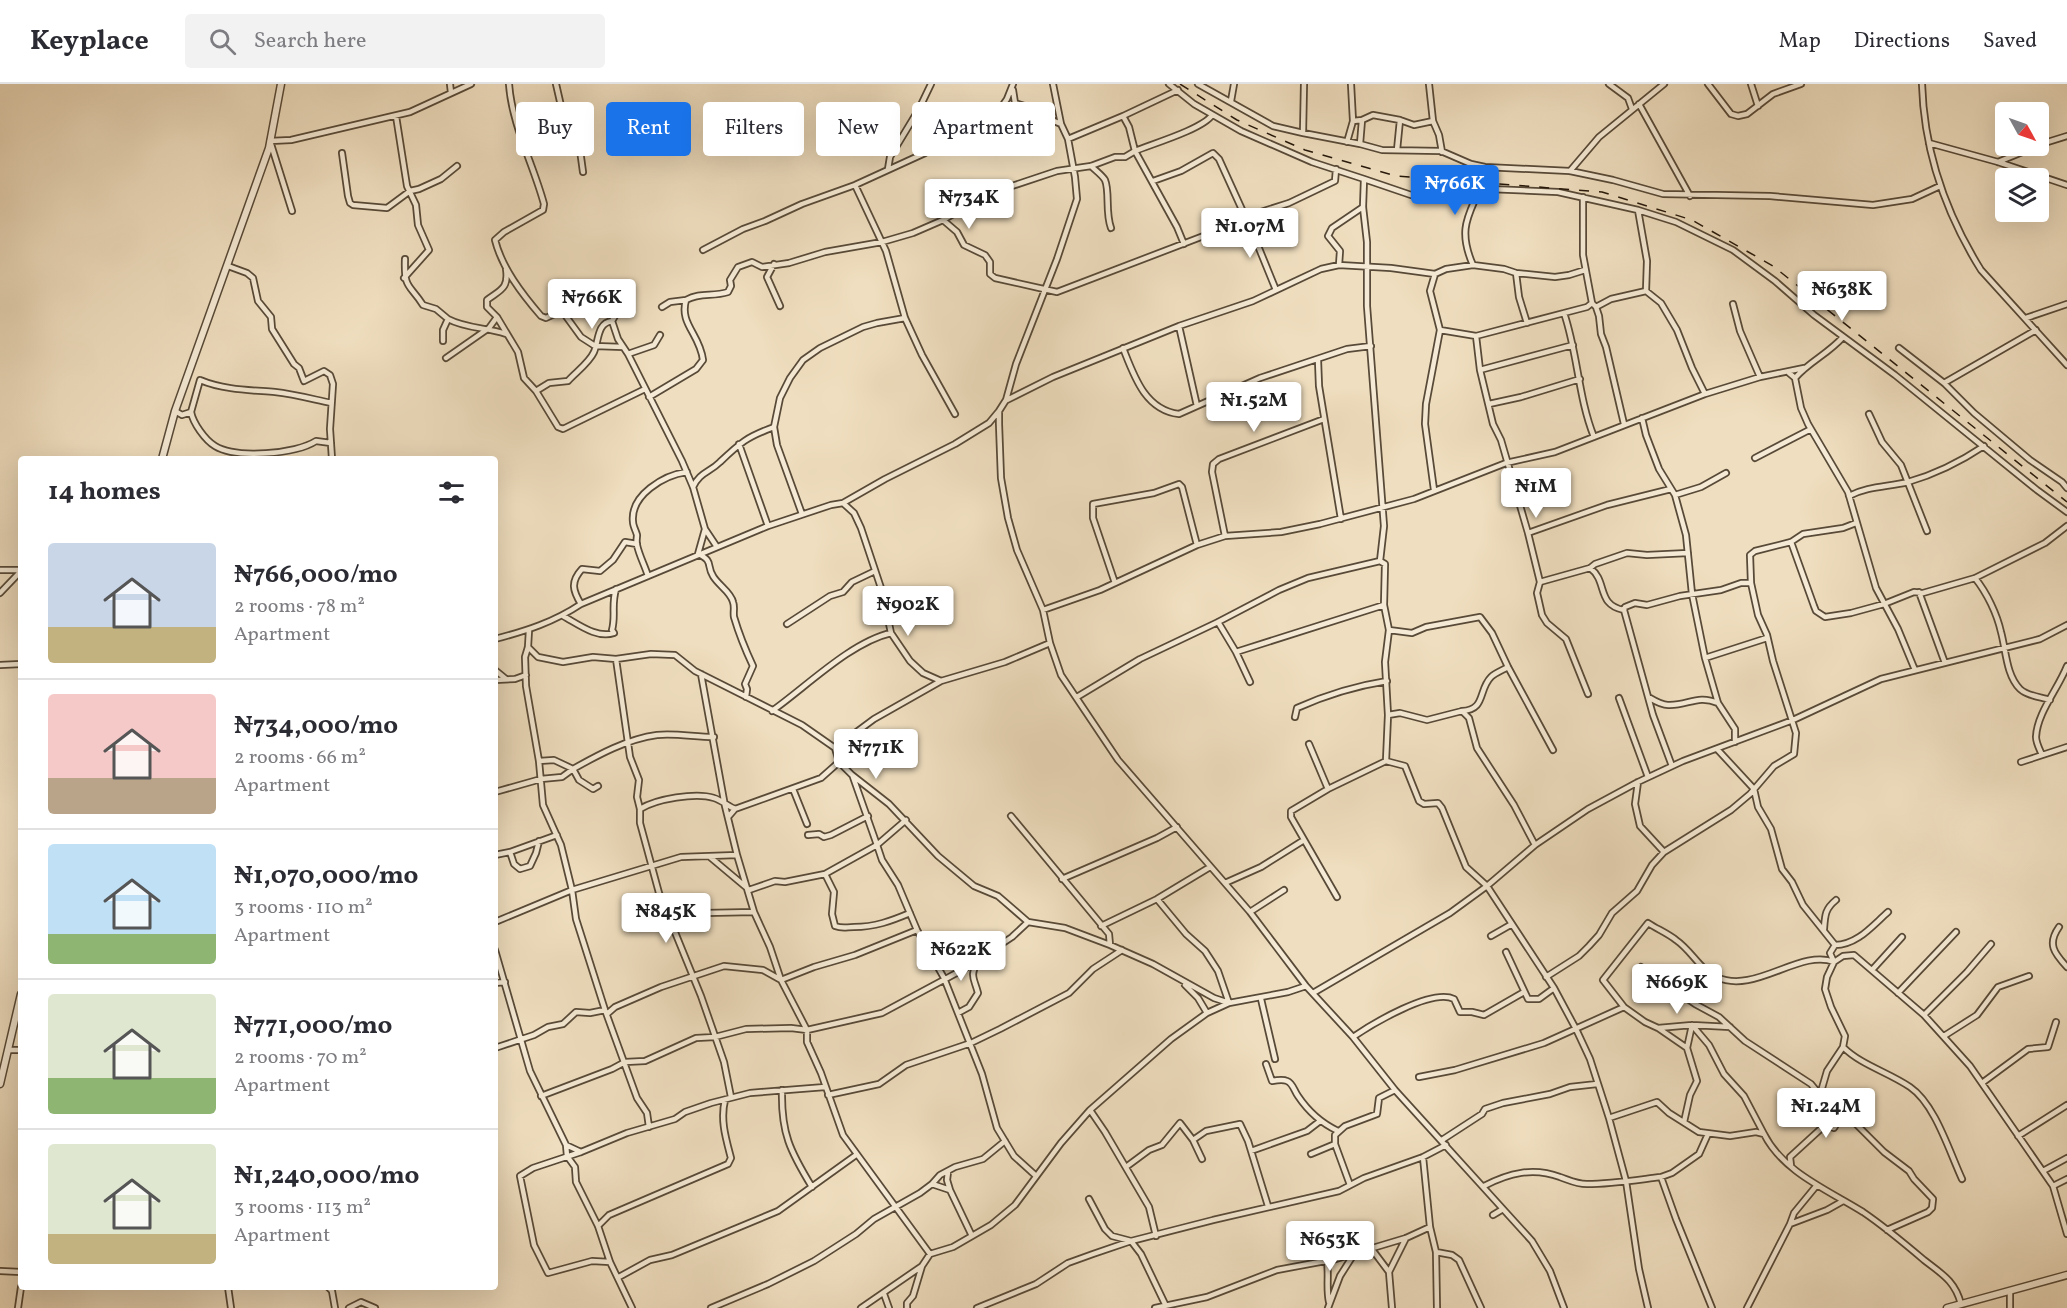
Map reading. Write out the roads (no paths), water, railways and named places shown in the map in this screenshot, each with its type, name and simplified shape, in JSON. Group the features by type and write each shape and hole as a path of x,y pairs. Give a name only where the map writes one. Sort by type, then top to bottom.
{"street":[{"path":"163,456 175,411 259,179 270,141 281,84"},
{"path":"450,84 451,93"},
{"path":"270,141 291,140 396,116 410,112 471,84"},
{"path":"508,84 516,127 527,151 544,204 543,210 504,232 495,240 497,249 513,280 541,316 546,318 563,310"},
{"path":"556,84 564,119 580,150 583,172"},
{"path":"888,169 890,157 931,84"},
{"path":"1013,84 1015,102"},
{"path":"1003,102 1013,84"},
{"path":"498,638 529,630 563,616 580,604 768,526 843,503 955,444 989,423 1006,400 1016,364 1077,199 1068,139 1061,124 1053,84"},
{"path":"1169,84 1212,115 1279,149 1411,195 1477,192 1489,189 1558,192 1638,210 1676,222 1733,250 1775,281 1814,315 2067,512"},
{"path":"1198,84 1273,126 1303,134 1382,150 1442,152 1485,167 1570,171 1663,194 1770,196 1873,205 1912,199 1940,186"},
{"path":"1231,101 1234,84"},
{"path":"1303,134 1304,84"},
{"path":"1347,142 1353,121 1351,84"},
{"path":"1429,84 1433,121 1439,135 1442,152"},
{"path":"1609,84 1628,98 1632,109"},
{"path":"1570,171 1599,137 1664,84"},
{"path":"1708,84 1731,114 1738,116 1748,114 1773,94 1789,86 1801,84"},
{"path":"1751,84 1758,106"},
{"path":"1922,84 1929,143 1940,186 1970,252 1981,270 2067,366"},
{"path":"1068,139 1178,90"},
{"path":"1638,104 1690,196"},
{"path":"662,308 670,302 686,300 697,294 718,296 728,292 731,286 730,280 738,267 752,262 762,267 789,263 825,252 882,242 913,233 1009,187 1073,168 1091,166 1115,157 1125,157 1198,126 1209,120 1212,115"},
{"path":"1353,121 1373,115 1414,125 1433,121"},
{"path":"396,116 403,169 416,205 418,225 429,250 404,278"},
{"path":"1124,116 1135,151 1184,244"},
{"path":"1360,144 1362,120"},
{"path":"1397,150 1400,120"},
{"path":"1055,121 1061,124"},
{"path":"2049,142 2067,136"},
{"path":"270,141 292,211"},
{"path":"1929,143 1998,162 2067,185"},
{"path":"342,153 348,196 353,205 387,208 410,191 441,179 457,166"},
{"path":"1153,182 1181,171 1213,153 1219,159 1276,290"},
{"path":"703,250 743,229 855,185 918,156"},
{"path":"1998,162 2012,156"},
{"path":"1091,166 1106,183 1107,218 1111,228"},
{"path":"1473,265 1465,240 1466,218 1483,182 1485,167"},
{"path":"943,220 957,232 964,245 985,255 990,262 990,274 995,278 1057,292 1230,228 1245,217 1289,203 1335,181 1336,169"},
{"path":"1364,179 1363,207 1368,267 1367,306 1384,526 1380,561"},
{"path":"855,185 882,242 905,318 922,355 955,414"},
{"path":"1583,197 1585,270 1624,424"},
{"path":"1339,265 1340,251 1328,236 1332,228 1363,207"},
{"path":"1638,210 1647,261 1646,291"},
{"path":"405,259 404,278 411,292 423,305 436,309 458,325 489,328 507,334"},
{"path":"505,264 508,279 504,288 487,300 487,307 497,317 518,352 524,378 536,392 555,424 562,429 645,389"},
{"path":"774,264 767,277 780,306"},
{"path":"1006,400 1053,377 1123,348 1253,301 1321,269 1339,265 1435,274 1446,269 1473,265 1555,277 1585,270"},
{"path":"228,266 247,273 253,278 258,301 271,317 272,329 294,364 299,368 304,381 324,371 330,375 333,384 332,456"},
{"path":"1516,273 1519,297 1527,323"},
{"path":"1434,490 1425,424 1426,405 1440,330 1430,291 1435,274"},
{"path":"1440,330 1476,336 1646,291"},
{"path":"1646,291 1661,303 1677,330 1705,394"},
{"path":"567,298 563,310 581,337 595,346 623,347"},
{"path":"649,397 696,369 703,360 702,348 684,317 683,309 686,300"},
{"path":"1733,304 1740,331 1760,377"},
{"path":"2026,318 2067,304"},
{"path":"1564,313 1573,345 1588,422 1594,437"},
{"path":"446,357 489,328 497,317"},
{"path":"802,514 777,445 774,427 780,398 790,378 803,360 820,348 863,327 905,318"},
{"path":"443,341 448,319"},
{"path":"536,392 549,383 568,381 594,352 601,326 614,319 618,339 628,354 687,472 705,529 717,547"},
{"path":"1179,326 1197,406"},
{"path":"1944,383 2036,330"},
{"path":"628,354 654,345 660,335"},
{"path":"1476,336 1480,370 1493,424 1501,440 1540,582 1536,593 1542,615 1547,623 1566,639 1588,694"},
{"path":"1795,378 1804,368 1831,350 1843,337"},
{"path":"1480,370 1573,345"},
{"path":"1123,348 1136,383 1149,400 1170,413 1179,414 1260,378 1347,349 1371,346"},
{"path":"1899,348 1944,383 1974,413 2030,460 2067,488"},
{"path":"1318,360 1324,419 1341,519"},
{"path":"1042,610 1115,583 1197,545 1225,536 1281,532 1341,519 1414,499 1506,462 1555,452 1705,394 1760,377 1789,373 1804,368"},
{"path":"1789,373 1795,378 1801,408 1810,429 1849,496 1876,588 1898,629 1915,670"},
{"path":"1489,404 1580,379"},
{"path":"193,422 191,412 200,380 250,392 303,396 331,403"},
{"path":"175,411 193,422 215,446 243,454 306,447 316,441 331,443"},
{"path":"999,411 1001,478 1008,518 1017,550 1042,610 1061,675 1118,760 1250,912 1306,986 1353,1037 1395,1090 1532,1241 1542,1255 1564,1308"},
{"path":"182,415 191,412"},
{"path":"1869,414 1882,442 1901,465 1927,531"},
{"path":"1642,418 1659,469 1675,495 1686,535 1692,594 1705,658 1718,703 1735,729 1749,736"},
{"path":"1225,536 1212,472 1213,464 1228,455 1324,419"},
{"path":"693,487 697,478 720,462 739,444 753,434 774,427"},
{"path":"1755,458 1810,429"},
{"path":"739,444 768,526"},
{"path":"1849,496 1860,490 1907,482 1946,470 1984,446"},
{"path":"648,576 637,544 634,509 648,488 677,473 687,472"},
{"path":"1675,495 1701,487 1726,473"},
{"path":"1115,583 1093,518 1093,504 1154,493 1179,484 1182,487 1197,545"},
{"path":"1528,533 1607,505 1671,489"},
{"path":"843,503 854,513 861,528 891,633 923,673 941,681"},
{"path":"1546,977 1579,956 1589,946 1612,914 1638,891 1652,865 1664,852 1731,810 1754,789 1774,765 1794,754 1796,742 1792,720 1758,615 1751,582 1751,554 1771,546 1791,542 1803,534 1844,528 1856,523"},
{"path":"1791,542 1816,611 1825,617 1851,613 1884,604 1914,592 1923,592 1975,578 2045,543 2067,526"},
{"path":"698,554 705,529"},
{"path":"580,604 573,591 573,585 582,569 600,571 613,560 625,542 637,544"},
{"path":"1540,582 1590,568 1594,564 1627,553 1647,555 1688,553"},
{"path":"698,554 710,563 711,574 734,602 733,615 741,641 753,666 745,684 746,697"},
{"path":"1077,697 1140,659 1279,590 1308,578 1380,561 1385,564 1384,605 1389,630 1385,662 1388,715 1386,761"},
{"path":"1590,568 1597,573 1608,603 1612,607 1623,610"},
{"path":"0,570 18,571"},
{"path":"787,624 830,596 843,592 852,582 875,571"},
{"path":"0,593 18,574"},
{"path":"1975,578 1993,609 2006,649 2008,666 2020,689 2050,700"},
{"path":"1623,610 1635,603 1647,605 1751,582"},
{"path":"563,616 591,632 609,635 614,633 612,603 616,589"},
{"path":"1919,592 1945,663"},
{"path":"1236,652 1384,605"},
{"path":"1623,610 1653,715 1672,766"},
{"path":"1389,630 1412,633 1426,627 1480,617 1492,633 1553,750"},
{"path":"1218,622 1250,682"},
{"path":"1313,993 1450,913 1487,886 1535,845 1588,809 1648,777 1792,720 1881,679 2006,649 2040,639 2067,625"},
{"path":"529,630 525,657 526,686 539,761 543,805 557,835 573,890 576,918 606,1012 637,1098 647,1113 649,1127"},
{"path":"772,711 835,662 880,636 891,633"},
{"path":"1705,658 1767,638"},
{"path":"835,748 874,718 941,681 1005,662 1050,643"},
{"path":"528,647 538,657 563,662 594,657 616,659 651,654 675,655 695,671 802,725 835,748 839,762 906,820 938,856 974,886 998,896 1028,922 1065,928 1110,945 1153,964 1181,981 1229,1004"},
{"path":"616,659 624,719 633,766 639,780 637,797 640,823 659,893 724,1062 732,1097"},
{"path":"0,665 18,664"},
{"path":"2042,755 2036,738 2040,717 2067,666"},
{"path":"1388,715 1400,713 1427,720 1456,711 1470,711 1479,704 1491,678 1508,667"},
{"path":"498,672 506,678"},
{"path":"701,674 725,806 754,912 770,947 781,980 807,1030 807,1042 821,1073 843,1135 930,1254"},
{"path":"515,680 526,675"},
{"path":"498,679 515,680 526,686"},
{"path":"1295,717 1297,708 1322,697 1367,684 1387,681"},
{"path":"1619,698 1648,777"},
{"path":"1650,698 1667,706 1701,699 1709,699 1718,703"},
{"path":"1456,711 1462,711 1469,718 1477,748 1514,805 1535,845"},
{"path":"1735,729 1735,742"},
{"path":"498,791 541,779 562,777 573,769 629,743 656,735 714,737"},
{"path":"1309,744 1328,789"},
{"path":"2021,762 2067,747"},
{"path":"1717,749 1754,789 1758,807 1771,829 1782,869 1792,882 1803,905 1835,945"},
{"path":"539,761 554,760 573,769 586,785 593,789 598,786"},
{"path":"1337,897 1291,817 1291,811 1328,789 1386,761 1405,766 1419,801 1424,804 1438,803 1447,818 1466,867 1487,886 1554,988 1590,1059 1626,1181 1639,1269 1648,1308"},
{"path":"729,816 735,809 821,778 839,762"},
{"path":"852,775 882,860 898,885 916,930 944,978 971,1043 997,1128 1014,1156 1035,1175"},
{"path":"1638,782 1635,804 1640,826 1664,852"},
{"path":"793,789 807,824"},
{"path":"640,808 651,802 698,796 715,798 725,806 735,809"},
{"path":"808,835 819,834 824,837 831,835 868,816"},
{"path":"1011,816 1109,934 1110,945"},
{"path":"749,890 775,881 785,882 825,874 877,845 906,820"},
{"path":"1062,879 1177,827"},
{"path":"498,854 557,835"},
{"path":"1225,883 1261,867 1304,840"},
{"path":"510,852 514,864 520,869 526,868 532,863 539,841"},
{"path":"498,921 573,890 681,857 737,855"},
{"path":"710,857 749,890"},
{"path":"1101,926 1157,899 1210,867"},
{"path":"825,874 834,892 832,914 836,926 844,929 864,928 883,924 910,913"},
{"path":"1250,912 1284,890"},
{"path":"1157,899 1218,970 1229,1004"},
{"path":"1813,917 1825,911 1836,900"},
{"path":"1824,929 1825,911"},
{"path":"670,923 705,913 754,912"},
{"path":"1834,962 1830,952 1835,945 1851,943 1888,912"},
{"path":"541,1096 612,1070 625,1062 645,1061 696,1038 715,1037 746,1029 807,1030 882,1012 978,958 1012,937 1028,922"},
{"path":"1687,1048 1624,1007 1603,980 1614,962 1648,923 1677,940 1707,971 1728,981 1757,979 1782,968 1823,957 1834,962"},
{"path":"1491,936 1512,924"},
{"path":"2059,927 2052,943 2057,956 2067,967"},
{"path":"781,980 855,955 916,930"},
{"path":"1898,993 1956,932"},
{"path":"1872,970 1902,937"},
{"path":"1924,1015 1991,944"},
{"path":"828,1095 879,1084 906,1065 971,1043 1069,993 1093,969 1122,950"},
{"path":"1506,952 1528,999 1534,1000 1554,988"},
{"path":"1820,1095 1827,1071 1843,1047 1845,1036 1831,1007 1826,989 1827,977 1834,962 1843,956 1854,955 1924,1015 1982,1083 2053,1186 2067,1234"},
{"path":"958,1013 969,1007 978,993 972,980 978,958"},
{"path":"498,960 530,1071 566,1145 567,1156 575,1167 576,1182 598,1226 610,1262 633,1308"},
{"path":"498,1047 521,1040 548,1027 563,1024 576,1012 606,1012 661,987 724,966 763,970 781,980"},
{"path":"1641,967 1695,1005 1719,1017 1745,1041 1811,1084 1826,1105 1851,1119 1884,1152 1909,1171 1933,1199 1932,1208 1928,1212 1887,1230"},
{"path":"1944,1036 1977,1015 1998,987 2029,976"},
{"path":"1181,981 1198,998 1207,1013"},
{"path":"498,983 505,982"},
{"path":"861,1308 921,1266 930,1254 953,1247 991,1225 1015,1205 1035,1175 1090,1110 1171,1039 1207,1013 1229,1004 1261,999 1306,986"},
{"path":"1353,1037 1414,1003 1447,997 1454,999 1460,1011 1484,1015 1524,992"},
{"path":"1261,999 1275,1059"},
{"path":"0,1084 18,1002"},
{"path":"1419,1077 1455,1070 1488,1058 1521,1050 1576,1029 1624,1007"},
{"path":"1982,1083 2028,1048 2048,1047 2056,1022"},
{"path":"1658,1028 1692,1024 1730,1027"},
{"path":"1684,1122 1690,1095 1697,1081 1687,1048 1692,1024"},
{"path":"1692,1024 1709,1045 1724,1074 1744,1096 1772,1149 1817,1185 1844,1200 1887,1230 1954,1284 1961,1304"},
{"path":"1843,1047 1851,1055 1910,1087 1919,1095 1933,1116 1962,1179"},
{"path":"9,1050 18,1050"},
{"path":"1266,1064 1272,1081 1285,1079 1320,1120 1338,1131"},
{"path":"977,1308 1036,1284 1068,1263 1131,1241 1268,1206 1339,1191 1364,1178 1423,1156 1482,1114 1485,1109 1503,1103 1551,1094 1570,1087 1597,1084"},
{"path":"610,1262 592,1261 548,1273 534,1245 520,1176 533,1168 732,1097 750,1093 825,1087"},
{"path":"782,1090 781,1115 788,1144 812,1186"},
{"path":"1350,1185 1334,1137 1345,1126 1377,1114 1379,1098 1395,1090"},
{"path":"598,1226 609,1215 728,1164 731,1158 723,1126 725,1100"},
{"path":"1609,1118 1656,1102 1694,1130 1730,1136 1756,1132 1764,1134"},
{"path":"2018,1136 2067,1105"},
{"path":"1090,1110 1149,1207 1156,1236"},
{"path":"1791,1166 1790,1157 1826,1125 1834,1128 1842,1115"},
{"path":"1251,1151 1307,1131 1320,1120"},
{"path":"1126,1167 1149,1150 1162,1145 1180,1123 1193,1140 1202,1159"},
{"path":"1193,1140 1206,1131 1239,1124 1251,1151 1268,1206"},
{"path":"1484,1186 1499,1178 1524,1171 1547,1173 1578,1184 1661,1178 1699,1154 1708,1134"},
{"path":"711,1308 768,1284 814,1261 894,1206 920,1193 940,1175 955,1167 983,1159 1005,1142"},
{"path":"1311,1154 1335,1144"},
{"path":"566,1145 581,1152"},
{"path":"619,1277 650,1260 672,1256 778,1210 856,1155"},
{"path":"1423,1156 1430,1227 1436,1252 1437,1308"},
{"path":"2043,1171 2067,1158"},
{"path":"948,1172 947,1180 950,1190 972,1236"},
{"path":"1661,1178 1712,1308"},
{"path":"2053,1186 2067,1179"},
{"path":"932,1184 950,1190"},
{"path":"1747,1308 1794,1213 1817,1185"},
{"path":"1089,1199 1105,1229 1112,1236 1131,1241 1141,1254 1165,1304"},
{"path":"1790,1224 1827,1210 1844,1200"},
{"path":"1493,1215 1503,1209"},
{"path":"1155,1308 1165,1304 1207,1297 1277,1270 1354,1254 1406,1238 1430,1227"},
{"path":"1392,1308 1389,1272 1406,1238"},
{"path":"1371,1248 1389,1272"},
{"path":"1436,1252 1452,1254 1459,1260 1481,1308"},
{"path":"1328,1305 1340,1276 1354,1254"},
{"path":"1327,1261 1328,1305"},
{"path":"907,1308 913,1296 921,1266"},
{"path":"0,1271 18,1273"},
{"path":"1947,1308 2067,1275"},
{"path":"18,1308 21,1290"},
{"path":"228,1290 231,1308"},
{"path":"328,1308 335,1307 331,1290"},
{"path":"2010,1291 2010,1308"},
{"path":"884,1294 889,1308"},
{"path":"349,1308 360,1302 375,1308"}],"railway":[{"path":"1180,84 1237,120 1305,150 1396,176 1602,192 1692,220 1773,266 2067,502"}]}
